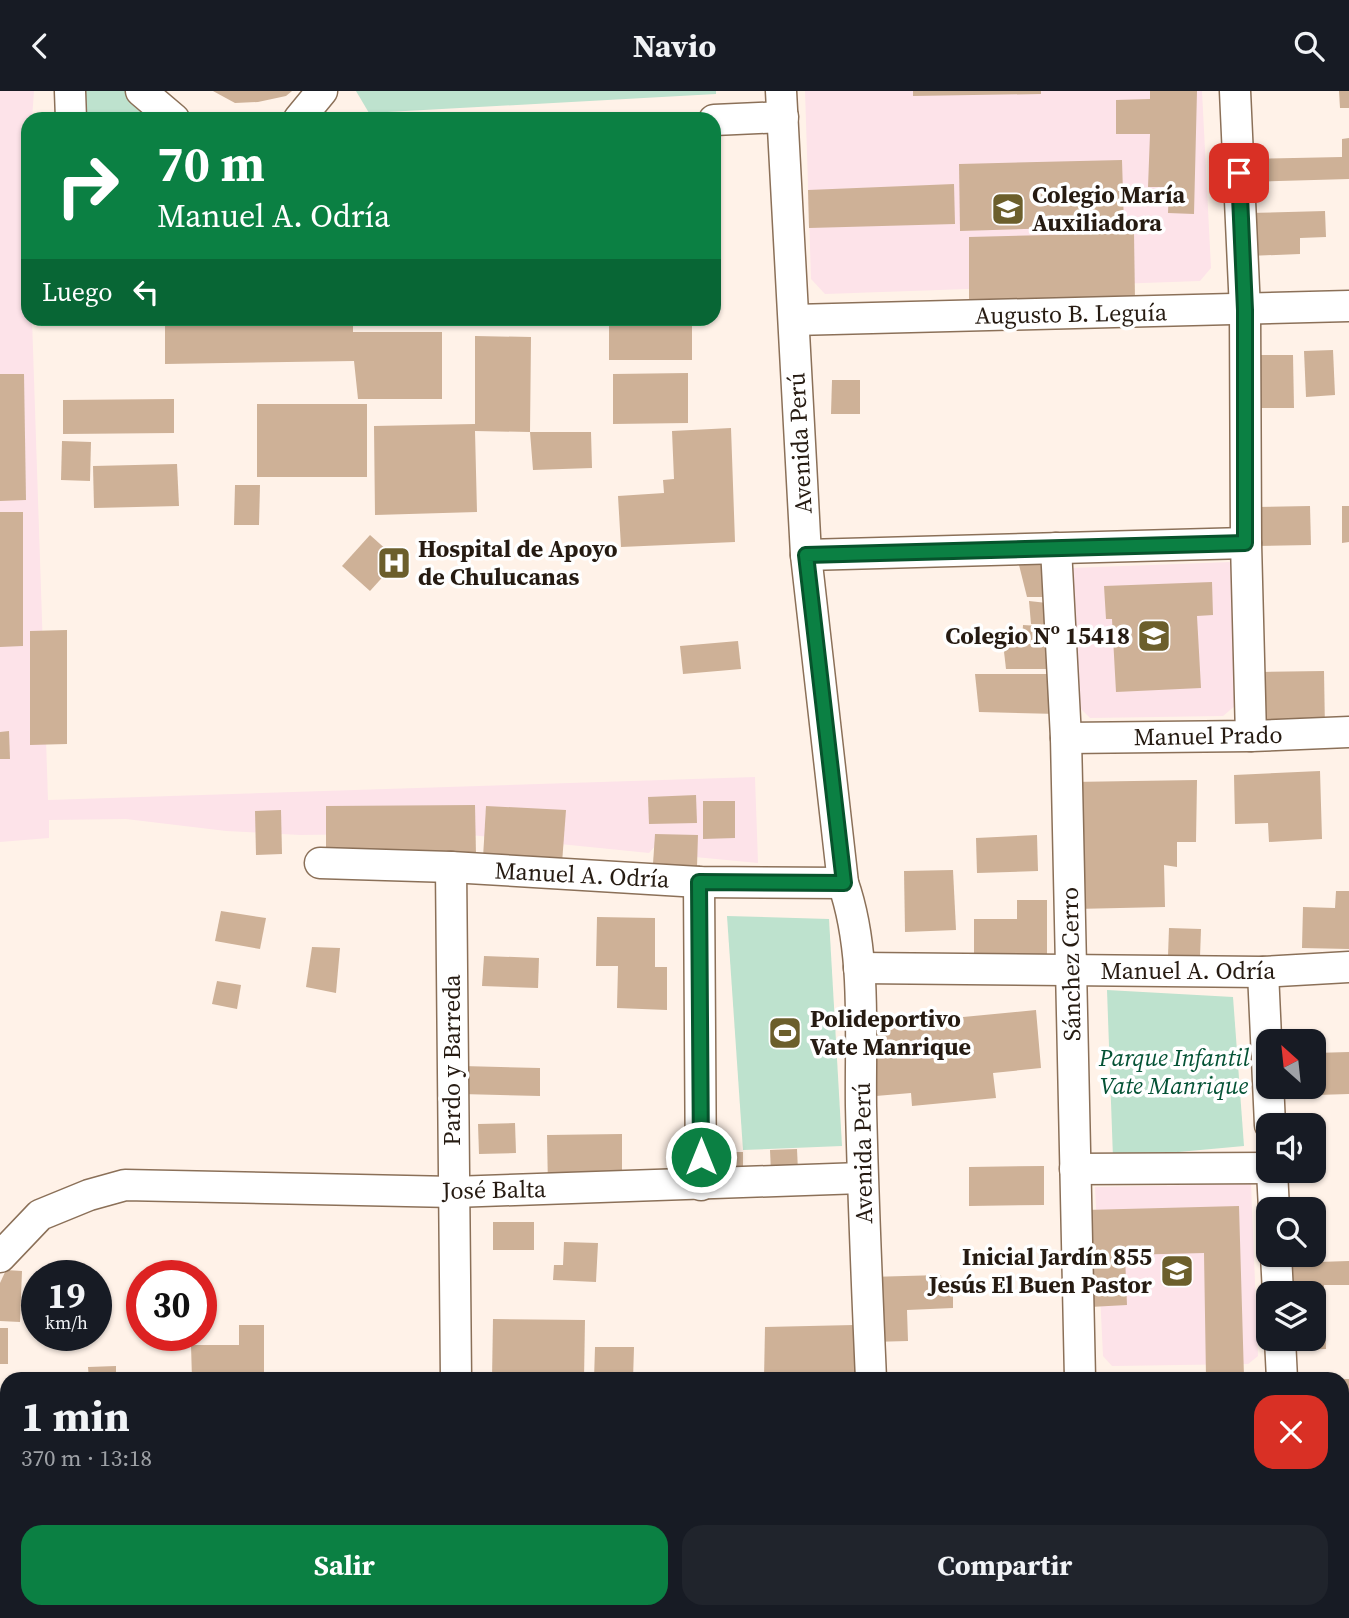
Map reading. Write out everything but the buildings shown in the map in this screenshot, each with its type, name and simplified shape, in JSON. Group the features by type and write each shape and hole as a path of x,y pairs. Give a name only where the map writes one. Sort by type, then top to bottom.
{"street":[{"path":"70,91 71,112"},
{"path":"141,91 166,112"},
{"path":"305,112 322,91"},
{"path":"1235,91 1245,310 1245,543 1251,736"},
{"path":"721,118 782,104"},
{"name":"Avenida Perú","path":"782,104 806,555 844,883 851,904 859,968 862,1178 871,1372"},
{"name":"Augusto B. Leguía","path":"794,320 1349,306"},
{"path":"806,555 1245,543"},
{"name":"Sánchez Cerro","path":"1056,548 1066,738 1080,1372"},
{"name":"Manuel Prado","path":"1066,738 1349,732"},
{"name":"Manuel A. Odría","path":"320,863 451,867 699,882 844,883"},
{"name":"Pardo y Barreda","path":"451,867 456,1372"},
{"path":"699,882 701,1185"},
{"name":"Manuel A. Odría","path":"859,968 1263,972 1349,967"},
{"path":"1263,972 1269,1113"},
{"path":"1075,1169 1256,1170"},
{"name":"José Balta","path":"0,1257 40,1215 89,1195 125,1185 453,1192 862,1178"},
{"path":"1281,1351 1282,1372"}],"shaded area":[{"path":"0,91 34,91 32,112 21,112 21,326 32,326 48,800 755,777 758,863 674,855 660,841 649,853 451,833 300,835 226,831 126,819 49,820 49,838 0,842"},
{"name":"Colegio María Auxiliadora","path":"805,91 1202,91 1211,268 1200,281 825,294 811,279"},
{"name":"Colegio Nº 15418","path":"1231,562 1236,705 1223,716 1090,718 1077,705 1071,568"},
{"name":"Inicial Jardín 855 Jesús El Buen Pastor","path":"1251,1184 1258,1356 1248,1364 1112,1366 1103,1356 1095,1187"}],"green space":[{"path":"84,91 131,91 152,112 84,112"},
{"path":"356,91 716,91 716,94 368,112"},
{"name":"Polideportivo Vate Manrique","path":"727,916 829,919 842,1146 743,1150"},
{"name":"Parque Infantil Vate Manrique","path":"1107,990 1233,997 1244,1146 1113,1158"}],"place":[{"name":"Colegio María Auxiliadora","path":"1008,209"},
{"name":"Hospital de Apoyo de Chulucanas","path":"394,563"},
{"name":"Colegio Nº 15418","path":"1154,636"},
{"name":"Polideportivo Vate Manrique","path":"785,1033"},
{"name":"Inicial Jardín 855 Jesús El Buen Pastor","path":"1177,1271"}],"route":[{"path":"701,1157 699,882 844,883 806,555 1245,543 1245,310 1239,173"}]}
